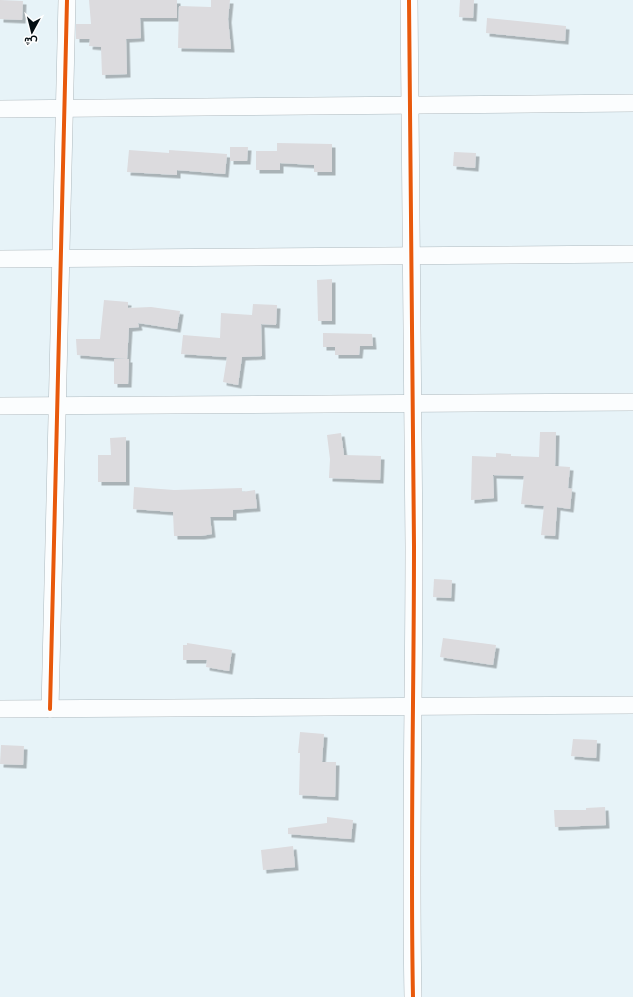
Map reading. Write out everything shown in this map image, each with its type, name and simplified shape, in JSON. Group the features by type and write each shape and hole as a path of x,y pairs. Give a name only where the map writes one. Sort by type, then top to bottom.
{"street":[{"path":"50,709 67,0"},
{"path":"409,0 414,403 413,997"},
{"path":"0,109 633,103"},
{"path":"0,259 633,254"},
{"path":"0,406 633,402"},
{"path":"0,709 633,705"}],"building":[{"path":"0,0 23,1 22,20 0,19"},
{"path":"89,0 177,0 177,18 140,18 141,38 126,39 127,74 102,75 101,47 89,46 90,39 76,39 76,24 91,24"},
{"path":"211,0 230,0 228,19 231,49 178,48 179,6 211,7"},
{"path":"460,0 474,0 473,18 459,17"},
{"path":"487,18 566,26 565,41 486,33"},
{"path":"277,143 332,144 332,172 314,172 314,165 280,163 280,170 256,170 256,151 277,151"},
{"path":"230,147 248,147 247,161 230,161"},
{"path":"129,150 169,153 169,150 227,154 225,174 177,170 177,175 127,172"},
{"path":"454,152 476,153 475,168 453,166"},
{"path":"332,279 332,321 318,321 317,280"},
{"path":"104,300 128,302 128,308 151,307 180,311 177,329 138,323 139,327 129,328 127,359 77,355 76,339 100,339"},
{"path":"253,304 277,305 276,325 261,324 262,356 242,357 238,385 223,382 227,357 181,354 183,335 220,338 221,313 252,315"},
{"path":"323,333 372,334 373,346 360,346 359,355 335,355 335,347 323,347"},
{"path":"114,359 129,359 128,384 114,384"},
{"path":"540,432 556,432 555,466 570,467 568,488 572,489 570,509 557,507 555,536 541,535 544,506 521,504 524,476 493,475 494,498 471,500 472,456 496,457 496,453 511,454 511,456 539,457"},
{"path":"341,433 344,455 381,456 380,480 329,478 330,459 327,435"},
{"path":"126,437 126,482 98,482 98,455 111,455 110,438"},
{"path":"134,487 174,490 242,488 242,492 255,490 257,508 233,510 233,517 210,517 212,534 201,536 174,536 173,512 133,509"},
{"path":"434,579 452,580 451,598 433,597"},
{"path":"443,638 496,645 493,665 440,657"},
{"path":"187,643 232,650 229,671 206,667 207,660 183,660 183,645 187,645"},
{"path":"300,732 324,734 322,762 336,762 335,797 299,795 300,753 298,753"},
{"path":"573,739 597,740 596,758 571,756"},
{"path":"1,745 24,746 23,765 0,764"},
{"path":"605,807 606,825 555,827 554,810 586,810 586,808"},
{"path":"327,817 353,820 351,839 288,834 288,828 327,823"},
{"path":"293,846 295,867 263,870 261,850"}],"cycle path":[{"path":"50,709 67,0"},
{"path":"409,0 414,410 413,997"}]}
